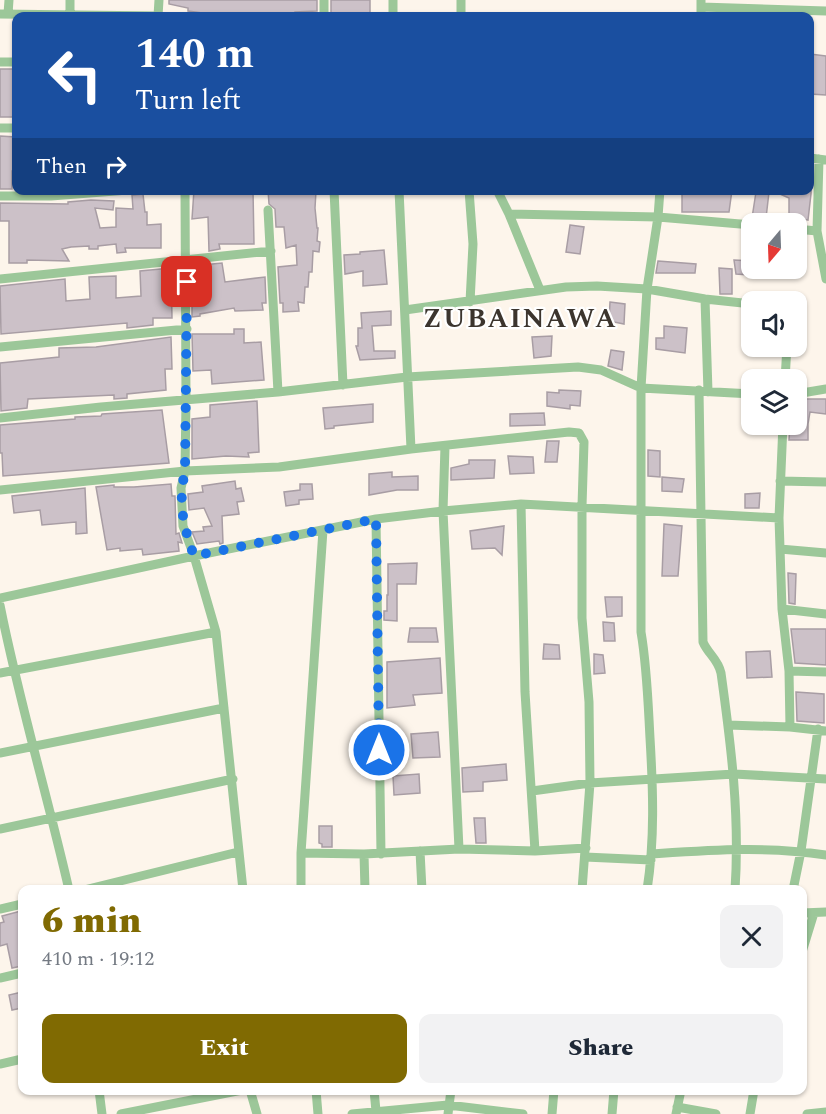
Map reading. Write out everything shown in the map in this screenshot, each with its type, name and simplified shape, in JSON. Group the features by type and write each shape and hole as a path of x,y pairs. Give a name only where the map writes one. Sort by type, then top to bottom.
{"street":[{"path":"4,14 9,0"},
{"path":"701,8 759,12"},
{"path":"800,12 826,11"},
{"path":"818,159 822,211 817,231 826,279"},
{"path":"0,196 64,195"},
{"path":"185,195 187,329 185,471 181,488 183,526 216,632 242,885"},
{"path":"334,195 344,385"},
{"path":"399,195 411,449"},
{"path":"469,195 472,244 470,302"},
{"path":"500,195 540,290"},
{"path":"648,885 652,857 652,780 646,664 641,632 641,388 646,289 660,195"},
{"path":"268,210 278,392"},
{"path":"509,214 658,217 741,224"},
{"path":"807,230 817,231"},
{"path":"0,279 271,251"},
{"path":"405,310 566,286 646,289 741,303"},
{"path":"705,299 700,514 703,642 706,650 714,655 720,665 728,725 734,774 738,848 735,885"},
{"path":"0,347 187,329"},
{"path":"0,418 278,392 407,377 578,367 601,370 641,388 741,393"},
{"path":"807,392 826,388"},
{"path":"0,490 185,471 279,467 411,449 569,432 579,434 584,442 582,618 589,702 590,783 582,885"},
{"path":"782,435 779,518 782,609 789,671 790,727"},
{"path":"445,446 443,511 459,849"},
{"path":"780,481 826,482"},
{"path":"0,598 376,519 443,511 521,504 779,518"},
{"path":"521,504 525,692 535,851"},
{"path":"376,519 381,854"},
{"path":"301,885 301,853 323,530"},
{"path":"780,549 826,553"},
{"path":"0,605 13,671 68,885"},
{"path":"782,609 826,614"},
{"path":"0,673 216,632"},
{"path":"789,671 826,672"},
{"path":"0,753 224,708"},
{"path":"728,725 822,730 811,777 795,885"},
{"path":"532,791 590,783 734,774 826,779"},
{"path":"0,829 233,779"},
{"path":"301,853 381,854 459,849 652,857 738,848 801,851 826,855"},
{"path":"420,851 422,885"},
{"path":"104,885 238,852"},
{"path":"364,854 365,885"},
{"path":"0,909 18,905"},
{"path":"807,913 826,912"},
{"path":"807,936 814,913"},
{"path":"0,978 18,974"},
{"path":"0,1064 18,1060"},
{"path":"100,1095 102,1114"},
{"path":"123,1114 217,1095"},
{"path":"251,1095 256,1114"},
{"path":"316,1095 318,1114"},
{"path":"374,1095 376,1111"},
{"path":"448,1110 450,1095"},
{"path":"552,1114 554,1095"},
{"path":"612,1114 614,1095"},
{"path":"680,1095 677,1111 716,1114"},
{"path":"750,1114 753,1095"},
{"path":"352,1114 376,1111 448,1110 523,1114"},
{"path":"807,1114 826,1113"}],"building":[{"path":"169,0 317,0 317,11 195,12 169,4"},
{"path":"331,0 370,0 370,12 331,12"},
{"path":"814,54 826,56 826,95 814,94"},
{"path":"0,69 12,69 12,117 0,117"},
{"path":"0,136 12,137 12,189 0,189"},
{"path":"132,195 143,195 147,225 161,224 161,248 125,248 126,252 117,253 116,244 98,246 98,249 89,249 89,246 71,247 62,249 69,261 27,260 27,263 9,263 9,221 0,221 0,203 68,204 68,202 91,200 114,201 113,210 95,208 100,228 116,227 116,208 133,209"},
{"path":"194,195 253,195 254,244 219,244 220,249 209,251 208,217 192,219"},
{"path":"268,195 316,195 319,252 313,251 312,272 309,272 308,287 305,287 304,303 298,302 299,311 283,312 283,303 280,303 278,267 297,265 296,245 286,248 284,227 276,227 275,209 269,204"},
{"path":"682,195 731,195 729,212 682,212"},
{"path":"756,195 769,195 767,213 753,213"},
{"path":"782,195 811,195 808,220 807,213 789,213 789,198"},
{"path":"570,225 584,227 580,254 566,252"},
{"path":"384,250 387,284 363,286 363,271 345,274 344,255"},
{"path":"734,260 741,260 741,274 736,274"},
{"path":"658,261 696,264 695,273 656,273"},
{"path":"222,263 225,282 265,277 266,303 262,303 263,310 235,311 234,308 192,317 192,266"},
{"path":"171,268 172,318 153,318 153,325 127,328 127,323 1,334 0,286 65,279 66,301 90,299 89,277 116,276 116,298 141,296 140,271"},
{"path":"719,268 732,269 732,294 720,294"},
{"path":"610,302 625,304 624,324 609,321"},
{"path":"391,311 391,325 372,326 374,351 395,351 395,358 360,360 356,346 358,346 358,328 362,328 361,313"},
{"path":"664,326 687,328 685,353 656,349 656,338 664,338"},
{"path":"234,329 244,329 244,343 261,342 264,380 212,384 211,370 193,371 192,334 234,334"},
{"path":"552,336 551,356 534,358 532,337"},
{"path":"171,337 172,369 165,369 166,390 127,394 127,398 114,399 114,395 28,399 27,408 1,411 0,363 59,357 59,348 96,347"},
{"path":"611,350 624,352 622,370 608,366"},
{"path":"559,390 581,391 580,406 570,405 570,409 547,406 547,392 559,393"},
{"path":"807,399 826,399 826,414 810,412 808,440 789,440 789,435 807,435"},
{"path":"257,401 259,452 248,453 249,457 226,456 192,459 192,419 210,417 210,405"},
{"path":"373,404 373,422 325,429 323,408"},
{"path":"162,410 169,463 3,476 0,425"},
{"path":"544,413 545,425 510,426 510,414"},
{"path":"547,441 559,441 557,462 545,462"},
{"path":"648,450 660,451 660,477 648,476"},
{"path":"508,456 533,457 534,473 510,474"},
{"path":"469,460 495,460 494,478 451,480 451,468 469,464"},
{"path":"392,472 392,477 418,476 418,490 397,490 369,495 369,474"},
{"path":"662,477 684,479 682,492 662,491"},
{"path":"235,481 236,489 241,488 244,501 237,502 239,514 222,516 223,543 220,544 219,541 197,544 192,532 204,531 203,527 212,526 204,508 189,510 188,494 203,492 202,486"},
{"path":"171,484 172,496 175,496 176,534 179,533 182,543 178,542 179,551 143,555 142,549 107,550 96,487"},
{"path":"300,484 312,484 313,499 299,500 299,504 286,506 284,492 300,490"},
{"path":"85,488 87,533 76,534 76,522 42,525 40,510 14,513 12,496"},
{"path":"760,493 759,508 745,508 745,494"},
{"path":"664,524 682,526 678,576 662,576"},
{"path":"504,526 502,555 495,548 472,549 470,531"},
{"path":"417,563 416,584 397,584 397,621 384,620 384,611 387,611 388,564"},
{"path":"788,573 796,574 795,604 789,603"},
{"path":"605,597 622,597 622,616 607,617"},
{"path":"603,622 614,623 615,641 604,641"},
{"path":"410,628 436,628 438,642 408,642"},
{"path":"791,629 826,629 826,665 795,663"},
{"path":"544,644 559,645 560,659 543,659"},
{"path":"770,651 772,677 747,678 746,652"},
{"path":"594,654 603,655 605,673 594,674"},
{"path":"440,658 442,693 413,695 415,705 387,708 387,662"},
{"path":"796,692 824,694 824,723 797,721"},
{"path":"438,732 440,757 413,758 411,734"},
{"path":"506,764 507,780 483,782 483,791 463,792 462,768"},
{"path":"419,774 420,793 394,795 393,776"},
{"path":"474,818 485,818 486,843 476,843"},
{"path":"319,826 332,826 332,847 322,847 319,843"},
{"path":"18,912 18,967 12,968 7,944 0,946 0,923 4,922 2,916"},
{"path":"18,993 18,1009 12,1010 9,995"}],"district":[{"name":"ZUBAINAWA","path":"520,319"}],"route":[{"path":"187,282 185,471 181,488 183,526 194,556 376,519 379,750"}]}
